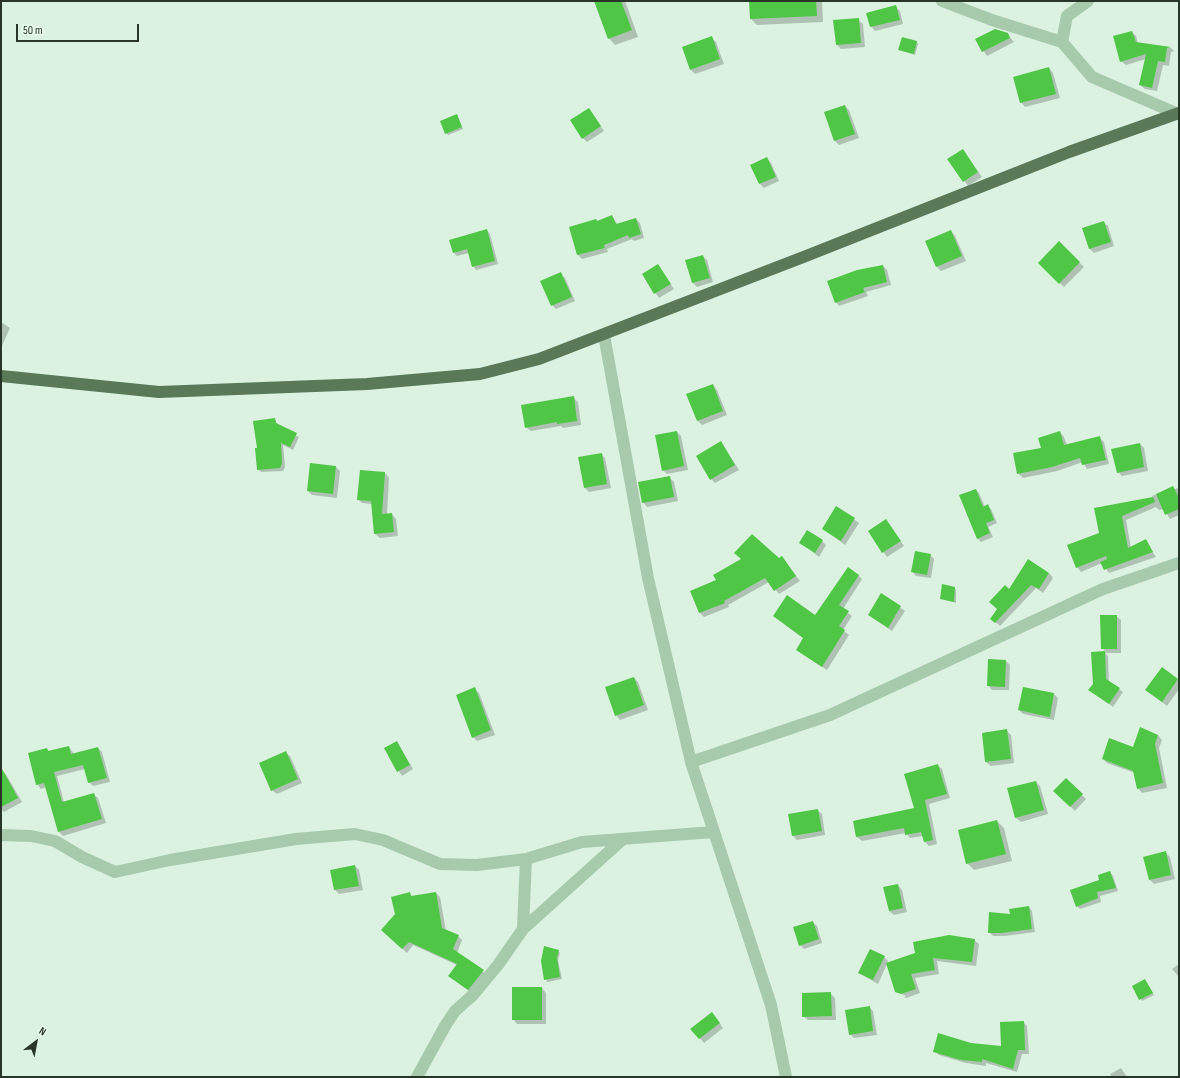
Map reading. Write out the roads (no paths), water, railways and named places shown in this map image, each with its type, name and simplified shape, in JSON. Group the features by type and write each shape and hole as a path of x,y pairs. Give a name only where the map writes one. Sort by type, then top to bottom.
{"main road":[{"path":"1,376 159,392 367,384 480,374 539,359 604,335 1069,152 1178,114"}],"street":[{"path":"942,1 992,20 1062,42 1092,77 1178,114"},
{"path":"1062,42 1067,16 1088,1"},
{"path":"604,335 648,578 691,762 771,1005 786,1077"},
{"path":"691,762 830,715 1103,589 1179,563"},
{"path":"1,835 31,836 55,840 82,857 115,872 170,860 296,839 355,834 383,840 440,864 477,865 526,859 582,842 713,832"},
{"path":"417,1077 455,1011 473,995 498,965 523,929 623,839"},
{"path":"523,929 526,859"}]}
